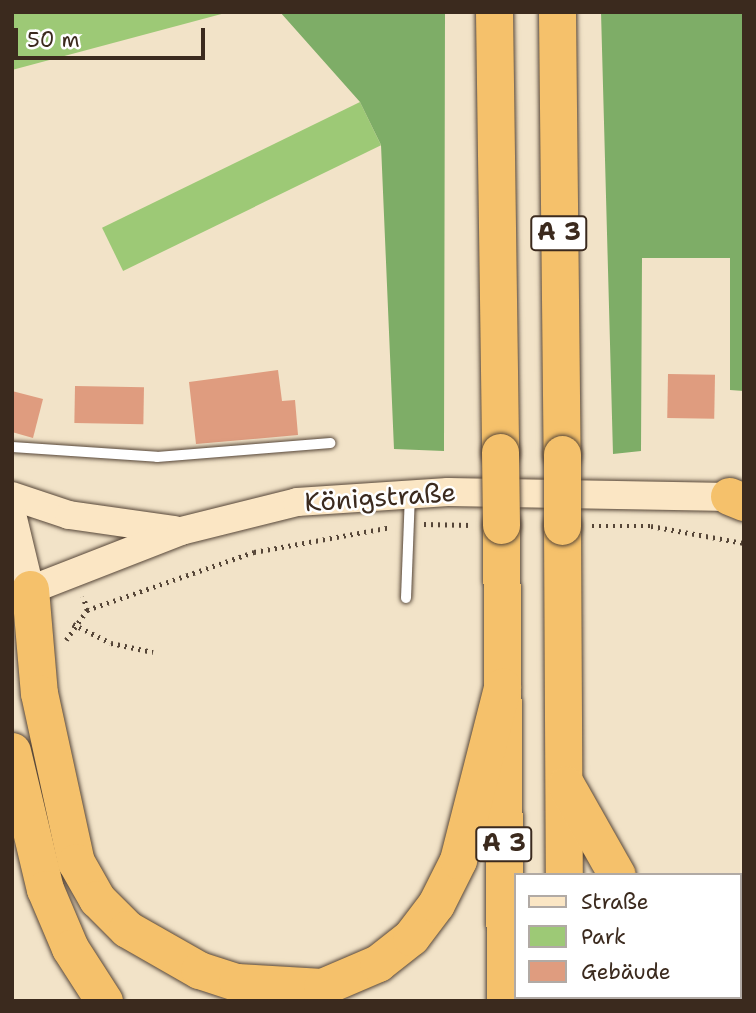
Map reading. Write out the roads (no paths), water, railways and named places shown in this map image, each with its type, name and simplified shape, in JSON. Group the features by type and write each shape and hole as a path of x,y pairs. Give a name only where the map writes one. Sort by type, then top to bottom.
{"highway":[{"name":"A 3","path":"494,12 502,525 505,1001"},
{"name":"A 3","path":"557,12 564,873"},
{"path":"21,593 39,693 76,862 97,900 127,929 199,970 236,982 322,987 378,963 411,937 436,904 458,859 502,687"},
{"path":"14,762 57,920 104,1001"},
{"path":"564,781 616,873"}],"main road":[{"name":"Königstraße","path":"21,593 181,531 297,502 410,492 739,498"},
{"path":"12,496 69,515 181,531"},
{"path":"12,514 21,593"}],"lane":[{"path":"12,447 157,457 330,443"},
{"path":"406,598 410,492"}]}
